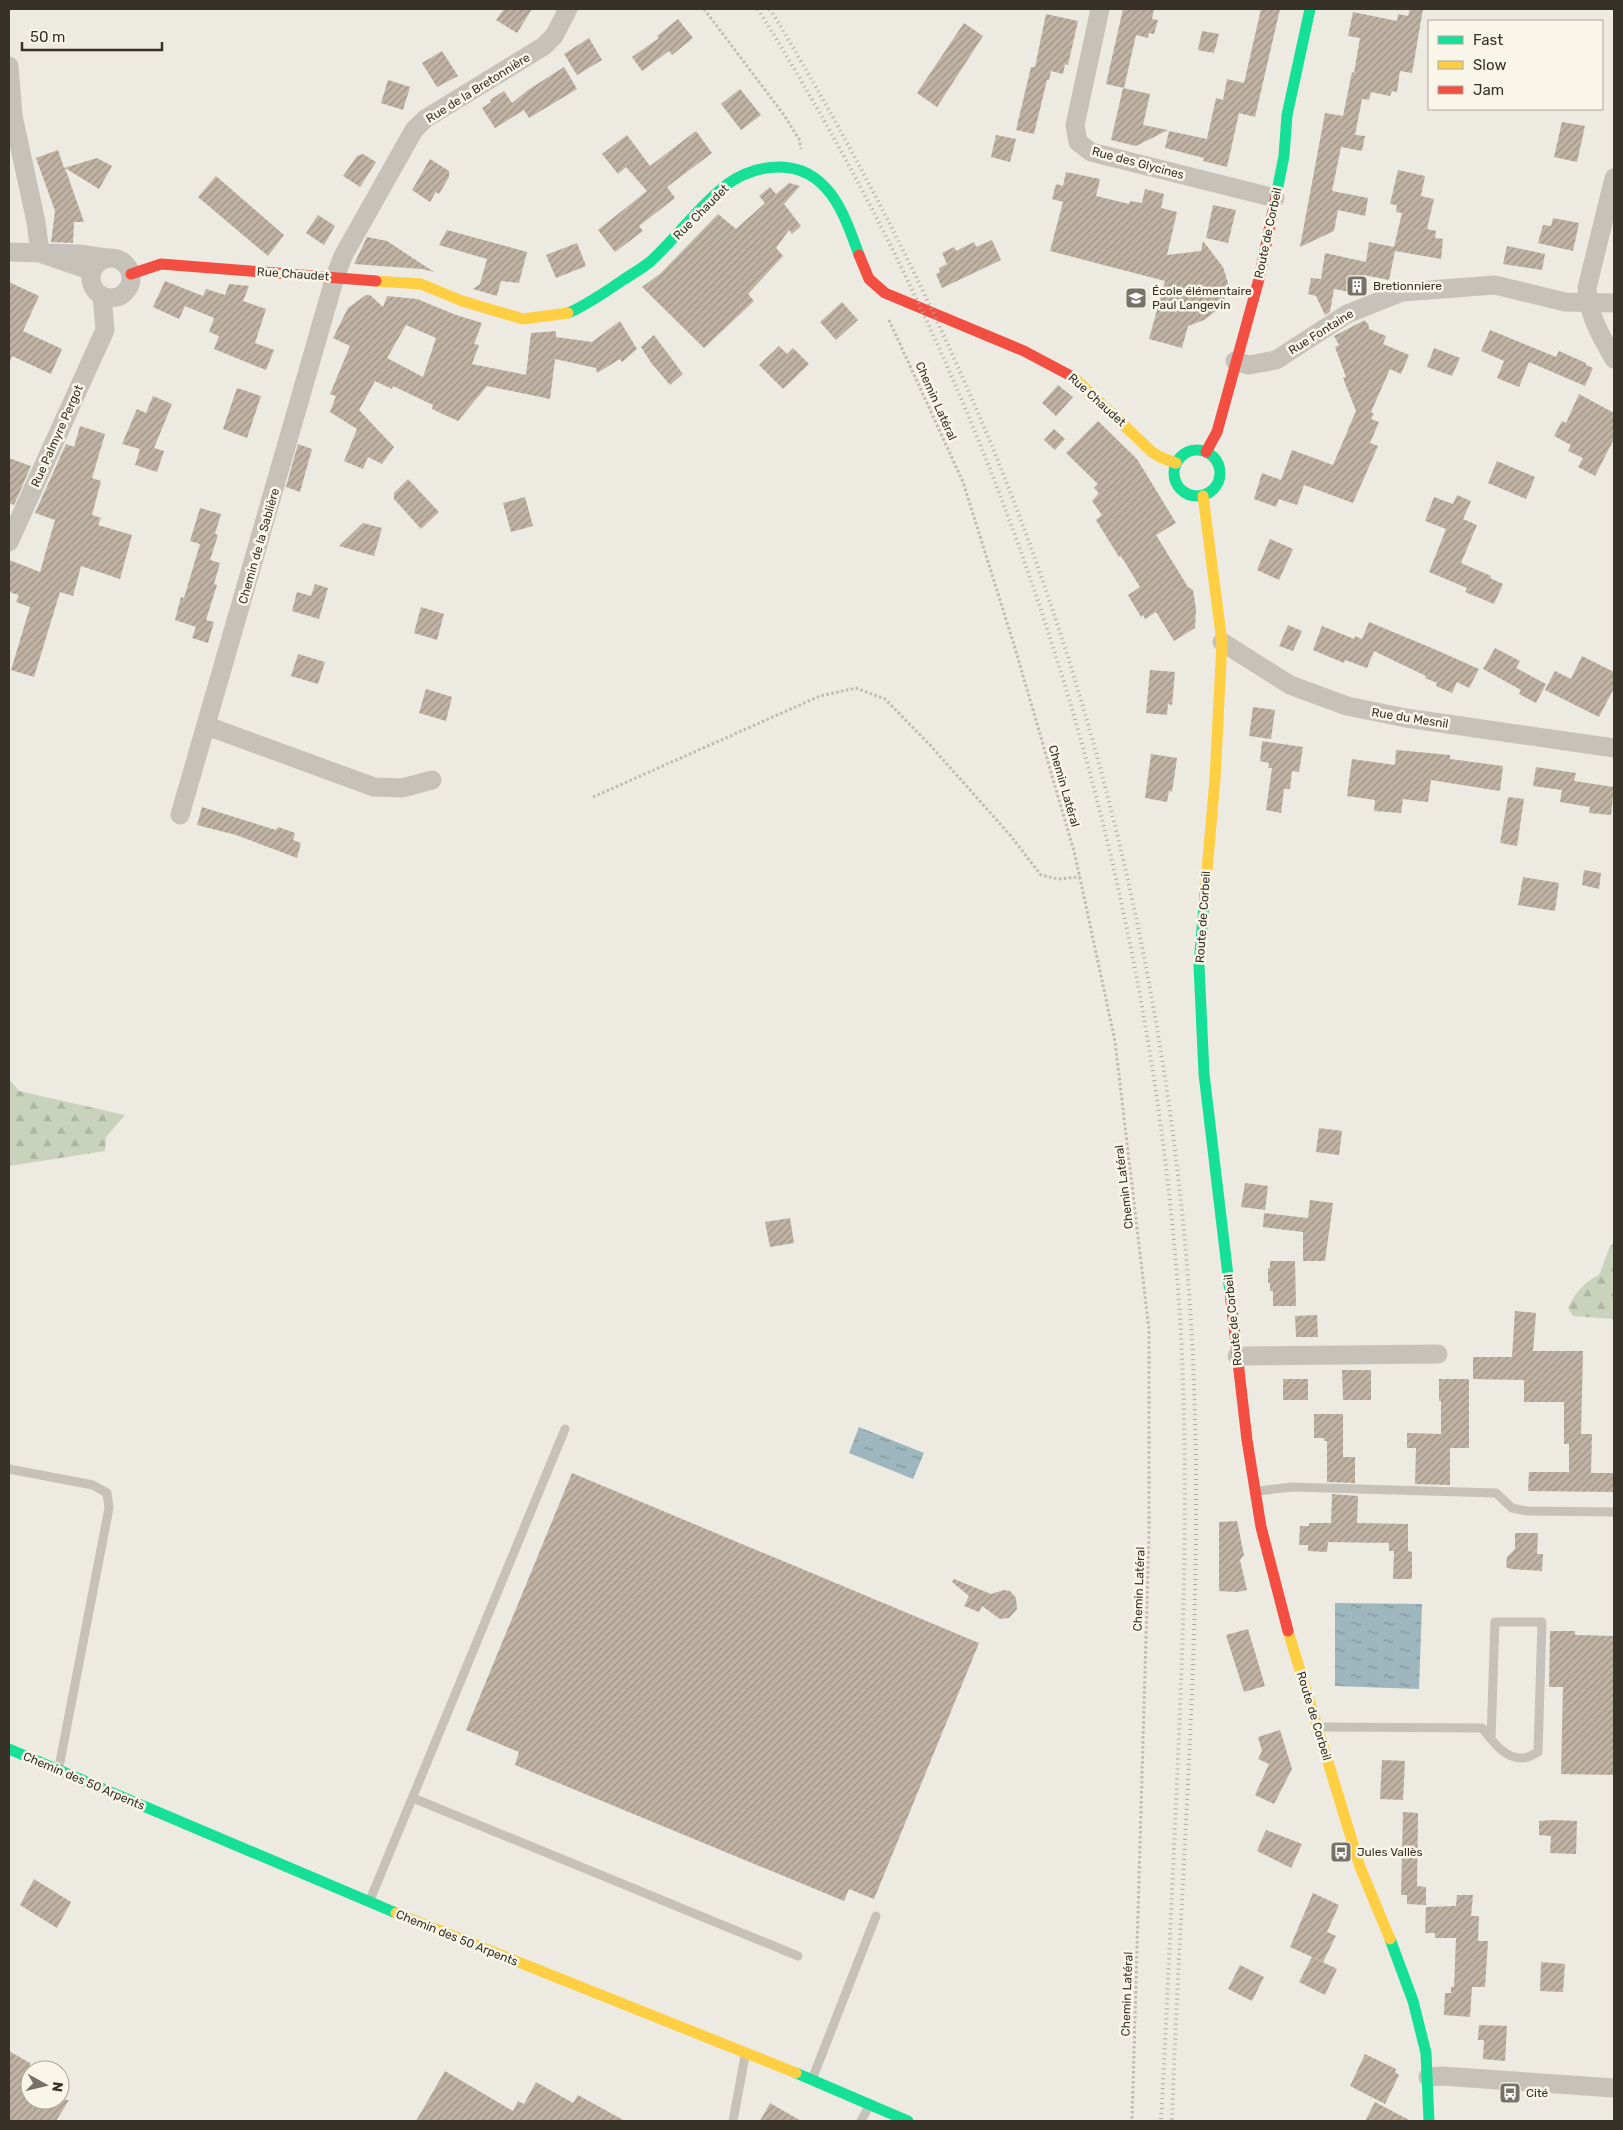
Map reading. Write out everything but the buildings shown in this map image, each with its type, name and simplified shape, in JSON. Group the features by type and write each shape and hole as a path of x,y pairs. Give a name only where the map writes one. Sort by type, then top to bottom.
{"main road":[{"name":"Route de Corbeil","path":"1206,452 1217,432 1259,279 1284,156 1287,115 1310,9"},
{"name":"Rue Chaudet","path":"132,274 162,264 421,284 462,301 523,319 554,316 569,313 586,304 650,262 725,186 746,172 772,166 801,170 814,176 828,188 836,200 865,272 878,289 892,298 1028,353 1057,367 1078,382 1140,439 1150,452 1165,460 1176,463"},
{"path":"1192,451 1206,452 1216,462 1220,475 1214,488 1203,496 1195,496 1181,490 1174,478 1176,463 1180,457 1192,451"},
{"name":"Route de Corbeil","path":"1203,496 1222,642 1215,779 1199,965 1204,1074 1255,1491 1261,1527 1288,1631 1360,1867 1403,1970 1413,2001 1424,2048 1428,2077 1429,2121"},
{"name":"Chemin des 50 Arpents","path":"9,1749 369,1902 746,2053 908,2121"}],"street":[{"name":"Rue de la Bretonnière","path":"335,277 343,256 414,130 425,119 544,46 554,36 568,9"},
{"name":"Rue des Glycines","path":"1100,9 1075,125 1078,142 1091,152 1275,198"},
{"path":"9,66 13,116 36,222 40,253"},
{"path":"1614,178 1587,288 1588,303 1596,325 1614,359"},
{"path":"9,252 79,254 106,258"},
{"path":"40,253 92,271"},
{"path":"113,257 125,262 132,274 130,286 121,296 108,298 102,296 91,283 92,271 100,260 106,258 113,257"},
{"name":"Chemin de la Sablière","path":"180,815 208,726 335,277"},
{"name":"Rue Fontaine","path":"1235,361 1249,365 1276,360 1347,314 1402,292 1495,285 1565,302 1614,302"},
{"name":"Rue Palmyre Pergot","path":"102,296 105,330"},
{"name":"Rue Palmyre Pergot","path":"9,542 121,296"},
{"name":"Rue du Mesnil","path":"1222,642 1290,685 1347,706 1406,718 1614,748"},
{"path":"208,726 374,787 402,788 432,780"},
{"path":"1237,1356 1438,1354"},
{"path":"1428,2077 1442,2076 1614,2088"}],"lane":[{"path":"369,1902 566,1429"},
{"path":"9,1469 93,1485 106,1493 109,1508 58,1770"},
{"path":"1255,1491 1292,1487 1496,1493 1512,1508 1527,1511 1614,1512"},
{"path":"1317,1727 1482,1728 1491,1739 1502,1752 1523,1758 1538,1752 1542,1622 1495,1622 1491,1739"},
{"path":"413,1798 798,1956"},
{"path":"812,2080 876,1916"},
{"path":"733,2121 746,2053"},
{"path":"861,2121 870,2104"}],"path":[{"path":"704,9 784,114 800,139 802,152 801,170"},
{"name":"Chemin Latéral","path":"889,318 963,482 1015,648 1080,877 1115,1041 1149,1330 1149,1534 1132,2121"},
{"path":"593,797 820,696 856,688 885,699 930,745 1010,835 1041,875 1058,879 1080,877"}],"green space":[{"path":"9,1079 19,1091 125,1115 106,1137 105,1151 9,1166"},
{"path":"1614,1243 1614,1319 1573,1316 1568,1308 1584,1285 1599,1275 1610,1246"}],"water":[{"path":"859,1427 924,1453 913,1479 849,1453"},
{"path":"1335,1603 1422,1604 1419,1689 1335,1686"}],"railway":[{"path":"758,9 815,105 869,203 902,269 959,393 1009,519 1054,648 1092,779 1123,912 1149,1046 1168,1181 1180,1317 1185,1491 1182,1664 1161,2121"},
{"path":"770,9 828,109 909,262 981,420 1026,534 1066,651 1101,771 1131,893 1155,1015 1174,1138 1187,1262 1194,1384 1196,1476 1193,1661 1172,2121"}],"traffic: fast":[{"path":"1276,196 1284,156 1287,115 1310,9"},
{"path":"568,313 596,298 648,264 706,203 726,185 744,174 765,168 796,169 811,175 823,185 841,210 859,255"},
{"path":"1197,450 1210,454 1216,460 1220,473 1216,486 1210,492 1197,496 1184,492 1178,486 1174,473 1178,460 1184,454 1197,450"},
{"path":"1205,893 1199,965 1204,1074 1231,1301"},
{"path":"9,1749 396,1913"},
{"path":"1390,1939 1413,2001 1426,2053 1429,2121"},
{"path":"796,2073 908,2121"}],"traffic: slow":[{"path":"376,281 421,284 462,301 523,319 568,313"},
{"path":"1073,377 1152,452 1176,463"},
{"path":"1203,496 1222,642 1215,779 1205,893"},
{"path":"1288,1631 1360,1867 1390,1939"},
{"path":"396,1913 796,2073"}],"traffic: jam":[{"path":"1206,452 1217,432 1259,279 1276,196"},
{"path":"859,255 869,279 885,293 1024,351 1073,377"},
{"path":"131,274 161,264 376,281"},
{"path":"1231,1301 1247,1440 1261,1527 1288,1631"}],"place":[{"name":"Bretionniere","path":"1357,286"},
{"name":"École élémentaire Paul Langevin","path":"1136,298"},
{"name":"Jules Vallès","path":"1341,1852"},
{"name":"Cité","path":"1510,2093"}]}
